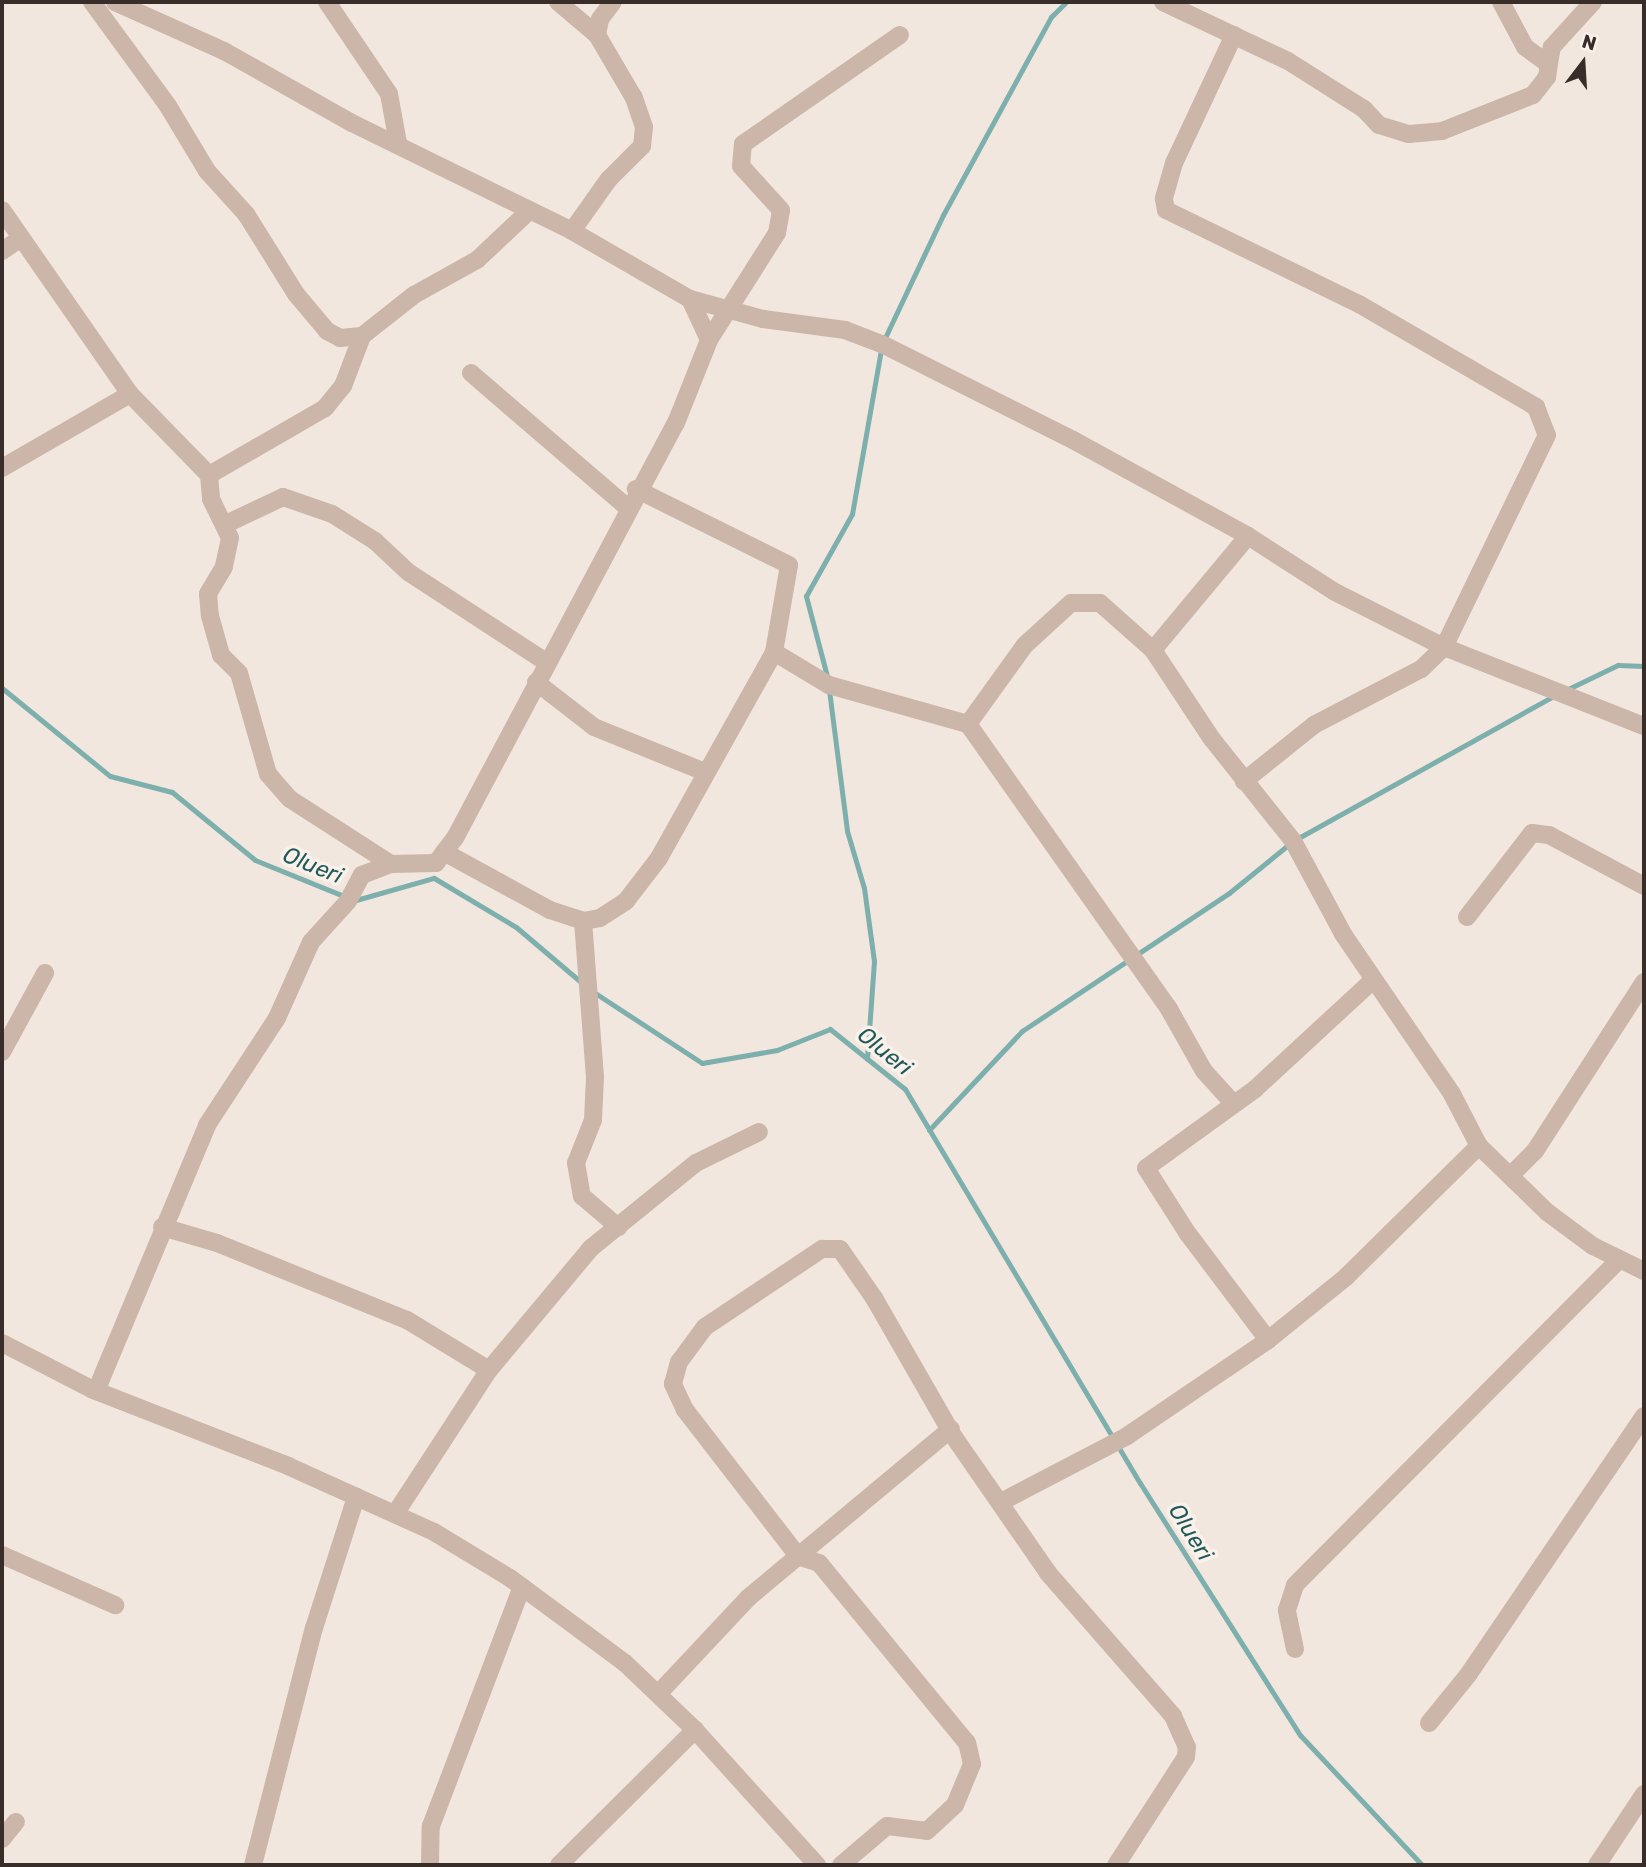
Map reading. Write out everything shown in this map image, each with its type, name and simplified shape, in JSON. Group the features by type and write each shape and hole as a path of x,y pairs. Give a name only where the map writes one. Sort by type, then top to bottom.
{"street":[{"path":"92,2 168,106 207,171 246,214 296,294 327,331 340,338 362,336"},
{"path":"114,2 224,51 352,123 398,143 528,212 572,232 690,299 731,310 845,330 882,344 1248,536 1335,592 1444,647 1644,726"},
{"path":"327,2 389,94 398,143"},
{"path":"558,2 597,35 634,99 644,127 642,146 609,178 572,232"},
{"path":"597,35 600,19 613,2"},
{"path":"1163,2 1234,35 1313,77 1379,125 1409,134 1442,131 1533,95 1543,86 1552,47 1593,2"},
{"path":"1501,2 1525,47 1548,63"},
{"path":"96,1391 162,1227 207,1125 277,1018 311,942 348,901 362,875 391,864 436,863 444,852 636,489 676,423 709,340 731,310 783,216 741,166 743,144 900,35"},
{"path":"1234,35 1174,163 1164,199 1167,209 1359,304 1536,407 1545,419 1547,435 1444,647 1421,669 1314,725 1244,781"},
{"path":"2,210 130,394 209,475 211,499 226,524 230,547 208,594 210,616 221,655 239,673 268,774 290,799 391,864"},
{"path":"209,475 325,408 343,386 362,336 414,295 477,260 528,212"},
{"path":"2,251 21,237"},
{"path":"690,299 709,340"},
{"path":"471,373 627,508"},
{"path":"2,468 130,394"},
{"path":"444,852 550,909 583,921 600,918 626,901 659,858 774,652 789,565 636,489"},
{"path":"226,524 283,497 332,514 375,541 408,572 546,662"},
{"path":"1153,650 1248,536"},
{"path":"968,724 1025,645 1071,603 1100,603 1153,650 1244,781 1293,841 1373,980 1452,1094 1479,1146 1556,1219 1644,1271"},
{"path":"774,652 829,685 968,724 1169,1009 1204,1071 1232,1102"},
{"path":"536,682 594,727 705,772"},
{"path":"1467,917 1532,833 1549,835 1644,886"},
{"path":"583,921 593,1120 576,1163 582,1196 618,1227"},
{"path":"2,1052 45,973"},
{"path":"1268,1340 1188,1234 1146,1168 1294,1056 1373,980"},
{"path":"1511,1175 1535,1150 1641,994"},
{"path":"394,1514 489,1370 591,1248 696,1163 759,1132"},
{"path":"1001,1502 1058,1467 1127,1436 1268,1340 1346,1277 1479,1146"},
{"path":"162,1227 217,1243 407,1320 489,1370"},
{"path":"841,1865 887,1826 927,1831 955,1805 972,1764 967,1743 910,1679 873,1623 819,1563 798,1556 685,1410 673,1384 679,1363 705,1327 822,1249 840,1249 911,1356 951,1429 1048,1573 1173,1716 1188,1747 1116,1865"},
{"path":"1295,1649 1287,1610 1295,1585 1620,1259"},
{"path":"2,1343 96,1391 394,1514 522,1587 658,1695 695,1730 809,1862"},
{"path":"1429,1723 1644,1416"},
{"path":"658,1695 748,1598 951,1429"},
{"path":"253,1865 314,1628 356,1497"},
{"path":"2,1555 115,1605"},
{"path":"430,1865 432,1826 522,1587"},
{"path":"559,1865 695,1730"},
{"path":"1597,1865 1644,1794"},
{"path":"2,1839 16,1822"}],"waterway":[{"path":"828,680 806,596 852,514 882,344 943,215 1051,17 1066,2"},
{"path":"1566,690 1618,665 1644,666"},
{"name":"Olueri","path":"2,688 110,776 172,792 255,860 346,897"},
{"path":"829,690 847,831 864,888 874,961 867,1059"},
{"path":"929,1130 1022,1031 1229,893 1293,841 1554,696"},
{"name":"Olueri","path":"356,900 434,878 516,927 582,983"},
{"name":"Olueri","path":"592,991 702,1063 777,1050 830,1029 905,1089 1140,1483 1300,1735 1422,1865"}]}
